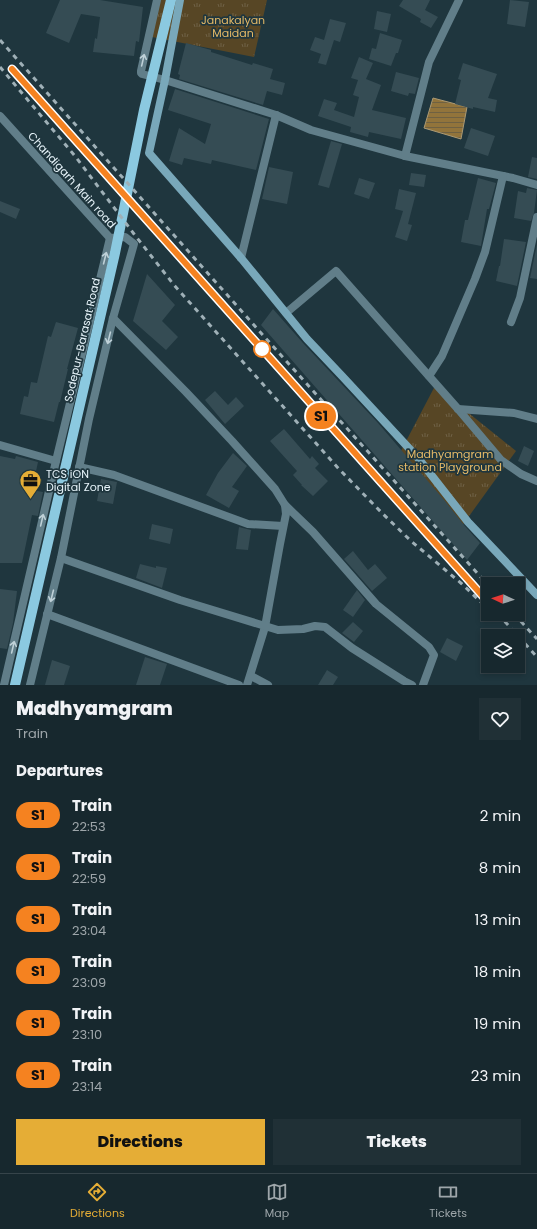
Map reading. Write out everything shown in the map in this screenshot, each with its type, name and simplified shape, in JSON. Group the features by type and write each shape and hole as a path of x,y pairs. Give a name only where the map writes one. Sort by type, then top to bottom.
{"main road":[{"name":"Sodepur-Barasat Road","path":"15,685 115,253 144,110 171,0"}],"street":[{"path":"157,0 141,73 276,115 311,130 405,156 503,176 537,185"},
{"path":"180,0 149,153 241,258 307,339 418,458 468,522 537,595"},
{"path":"405,156 429,62 458,0"},
{"path":"241,258 276,115"},
{"name":"Chandigarh Main road","path":"0,116 110,238 4,685"},
{"path":"429,376 442,356 485,252 503,176"},
{"path":"511,322 520,298 537,217"},
{"path":"30,685 61,558 89,419 134,244 125,237 110,238"},
{"path":"286,313 336,271 501,460 521,474 537,482"},
{"path":"114,318 232,441 275,489 285,505 312,532 376,604 429,647 434,655 422,685"},
{"path":"458,409 514,413 537,419"},
{"path":"0,445 56,461"},
{"path":"79,467 114,475 248,524 283,526"},
{"path":"248,685 265,626 286,514 285,505"},
{"path":"61,558 180,600 278,630 302,629 315,626 325,627 352,648 404,682 412,685"},
{"path":"47,614 239,685"},
{"path":"251,676 268,685"}],"green space":[{"name":"Janakalyan Maidan","path":"159,0 267,0 254,57 152,37"},
{"name":"Madhyamgram station Playground","path":"435,386 516,451 454,537 393,466"}],"shaded area":[{"path":"433,98 467,107 461,139 424,128"}],"building":[{"path":"60,0 100,0 143,7 139,42 136,41 134,56 93,52 95,38 97,39 100,17 81,14 69,43 46,33"},
{"path":"403,0 430,0 425,10 438,17 431,28 420,22 421,19 399,6"},
{"path":"510,0 529,2 525,27 507,24"},
{"path":"377,11 391,14 387,32 374,29"},
{"path":"330,19 346,23 340,42 334,40 326,65 318,63 321,54 310,50 315,37 324,40"},
{"path":"380,33 402,40 398,53 396,53 391,66 369,59 372,48 376,49"},
{"path":"186,43 211,50 211,52 252,65 253,63 273,69 270,79 285,83 282,95 267,91 263,105 179,79 180,75 178,74"},
{"path":"359,57 373,63 366,79 381,85 372,110 406,118 401,139 369,132 368,137 350,132 351,127 318,116 324,99 337,103 334,110 354,117 359,97 353,95 358,80 351,78"},
{"path":"463,63 497,74 488,98 497,100 495,112 473,107 473,109 455,104 461,80 458,79"},
{"path":"396,72 419,78 415,94 409,93 408,96 391,91"},
{"path":"175,89 269,119 256,170 212,160 211,164 184,158 182,165 169,161 179,128 205,144 211,124 168,110"},
{"path":"471,128 495,136 488,156 464,148"},
{"path":"331,141 342,144 329,188 318,185"},
{"path":"532,157 537,158 537,179 528,177"},
{"path":"269,167 293,172 287,204 262,199"},
{"path":"411,173 426,175 424,187 409,185"},
{"path":"359,178 375,183 369,199 354,194"},
{"path":"478,178 496,183 489,209 487,209 481,246 461,242 465,220 468,220"},
{"path":"527,188 537,190 534,213 531,221 514,218 518,191 526,193"},
{"path":"399,189 416,193 408,224 412,225 407,241 395,237 403,211 395,209"},
{"path":"0,201 20,209 16,219 0,212"},
{"path":"504,239 526,242 517,286 496,281"},
{"path":"537,244 537,279 530,278"},
{"path":"147,274 175,305 162,321 178,337 166,350 133,321"},
{"path":"273,309 378,423 480,543 467,560 261,325"},
{"path":"56,322 78,328 54,422 20,414 24,396 28,397 31,382 37,383 48,336 51,337"},
{"path":"215,391 228,405 236,397 244,406 225,424 205,400"},
{"path":"284,429 310,459 312,456 319,464 315,468 328,481 313,496 293,475 297,471 270,441"},
{"path":"524,446 534,451 528,466 518,461"},
{"path":"233,453 247,466 232,487 239,491 229,508 206,495 218,473"},
{"path":"0,456 15,459 16,456 38,462 32,490 43,492 38,516 32,515 22,563 0,563"},
{"path":"101,479 117,482 113,504 97,501"},
{"path":"152,524 173,529 170,544 149,539"},
{"path":"239,527 251,530 248,550 236,549"},
{"path":"353,551 368,570 375,564 387,578 372,591 344,559"},
{"path":"140,564 156,568 156,566 167,568 162,588 136,578"},
{"path":"0,589 17,591 13,623 7,649 0,648"},
{"path":"357,590 365,600 353,617 343,610"},
{"path":"353,622 363,631 354,642 342,633"},
{"path":"447,638 463,646 456,661 440,652"},
{"path":"145,657 167,664 160,685 136,685"},
{"path":"52,660 70,666 64,685 45,685"},
{"path":"327,670 338,677 333,685 318,685"}],"railway":[{"path":"0,40 481,577"},
{"path":"0,67 75,156 174,285 339,469 411,541 462,584 481,602"},
{"path":"12,69 481,595"},
{"path":"504,621 537,657"},
{"path":"520,621 537,639"}],"train":[{"name":"S1","path":"12,69 481,594"}],"place":[{"name":"TCS iON Digital Zone","path":"30,500"}]}
